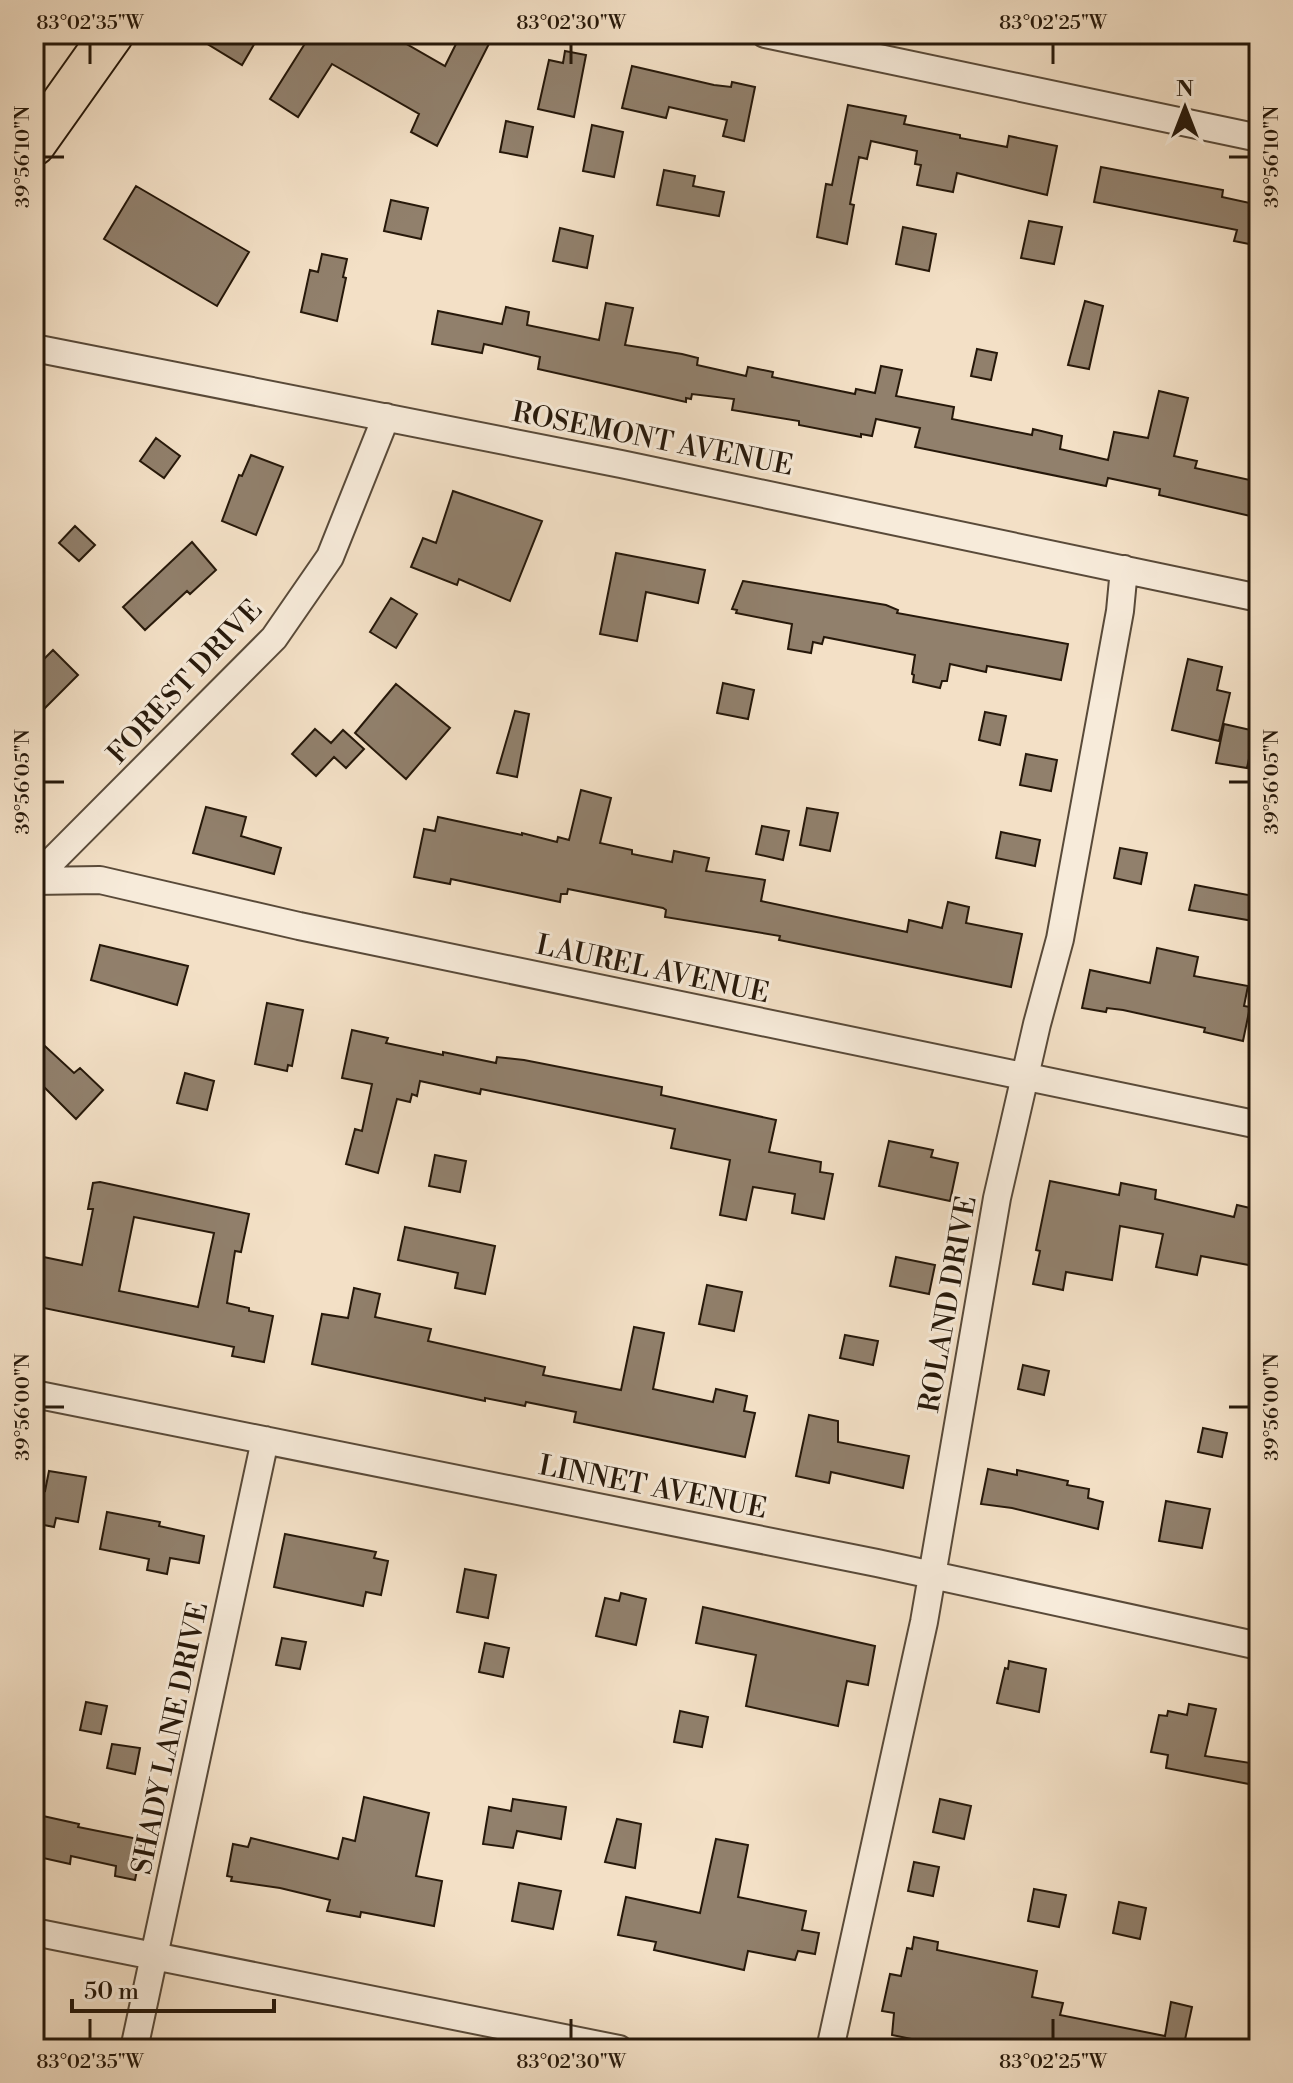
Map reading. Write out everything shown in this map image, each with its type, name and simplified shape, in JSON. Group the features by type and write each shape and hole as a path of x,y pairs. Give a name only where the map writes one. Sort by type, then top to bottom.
{"main road":[{"path":"34,144 112,34"}],"street":[{"path":"765,34 1259,138"},
{"name":"ROSEMONT AVENUE","path":"34,348 848,510 1259,598"},
{"name":"FOREST DRIVE","path":"34,880 274,638 330,557 386,417"},
{"name":"ROLAND DRIVE","path":"830,2049 932,1576 997,1198 1060,939 1120,611 1124,569"},
{"name":"LAUREL AVENUE","path":"34,880 100,880 299,926 1259,1125"},
{"name":"LINNET AVENUE","path":"34,1394 932,1576 1259,1646"},
{"name":"SHADY LANE DRIVE","path":"134,2049 265,1440"},
{"path":"34,1932 619,2049"}],"building":[{"path":"191,34 260,34 242,65"},
{"path":"311,34 389,34 445,66 461,34 494,34 437,146 411,132 419,114 332,64 298,117 270,99"},
{"path":"565,51 586,55 574,117 538,109 549,60 563,63"},
{"path":"632,66 714,85 731,87 732,82 755,87 744,141 723,136 727,120 669,107 666,118 622,108"},
{"path":"848,105 906,116 904,124 960,135 960,138 1007,147 1009,136 1057,146 1047,195 957,173 953,192 917,185 921,165 915,164 917,151 871,141 867,159 859,157 850,204 854,205 847,244 817,237 826,184 832,185"},
{"path":"506,121 533,127 527,157 500,152"},
{"path":"592,125 623,132 614,177 583,171"},
{"path":"1101,167 1223,190 1222,197 1259,205 1259,246 1234,241 1237,230 1094,202"},
{"path":"664,170 695,176 693,186 724,192 719,216 657,205"},
{"path":"136,186 249,252 217,306 104,239"},
{"path":"391,200 428,208 421,239 384,231"},
{"path":"1029,221 1062,227 1054,264 1021,258"},
{"path":"903,227 936,234 929,271 896,264"},
{"path":"560,228 593,236 587,268 553,261"},
{"path":"322,254 347,259 337,321 301,312 310,270 318,272"},
{"path":"1085,301 1103,306 1089,369 1068,365"},
{"path":"606,303 633,308 625,345 698,358 697,365 746,376 748,367 773,372 772,377 855,394 856,389 875,393 881,366 902,370 896,396 954,407 952,419 1032,435 1033,429 1062,436 1060,449 1108,460 1114,432 1148,438 1159,391 1188,398 1174,456 1197,461 1195,468 1259,482 1259,518 1159,495 1160,489 1108,478 1106,486 915,447 920,428 876,419 872,436 861,434 861,437 799,425 799,421 732,410 734,399 692,394 686,402 538,369 540,357 484,344 482,353 432,344 438,311 502,324 506,307 529,312 527,325 599,340"},
{"path":"977,349 997,353 991,380 971,376"},
{"path":"156,438 180,456 164,478 140,461"},
{"path":"251,455 283,467 256,535 222,521 239,475 242,476"},
{"path":"453,491 542,521 510,601 459,579 457,585 411,567 423,538 436,543"},
{"path":"75,526 95,545 79,561 59,543"},
{"path":"192,542 216,570 190,594 187,591 145,630 123,607"},
{"path":"616,553 705,570 698,603 646,592 637,641 600,634"},
{"path":"743,581 886,605 898,610 897,613 1068,644 1061,680 987,666 986,672 950,664 947,681 942,681 940,688 913,682 915,655 824,637 822,644 813,642 811,653 788,649 792,624 736,613 737,610 732,609"},
{"path":"391,598 417,614 396,648 370,632"},
{"path":"53,650 78,675 34,719 34,669"},
{"path":"1188,659 1222,667 1217,690 1230,693 1219,741 1172,730"},
{"path":"723,683 754,690 748,719 717,713"},
{"path":"396,684 450,728 406,779 355,733"},
{"path":"515,711 529,714 517,777 497,773"},
{"path":"985,712 1006,716 1000,745 979,740"},
{"path":"1224,724 1255,731 1247,768 1216,763"},
{"path":"315,729 331,743 343,730 364,749 346,768 334,757 316,776 292,754"},
{"path":"1026,754 1057,760 1051,791 1020,785"},
{"path":"581,790 611,798 600,843 632,850 632,854 672,862 674,851 709,858 706,871 765,880 761,901 907,932 909,920 942,928 948,902 969,907 966,923 1022,934 1011,987 779,940 780,936 665,917 666,910 663,908 568,889 567,894 561,894 560,902 451,879 450,884 414,877 424,829 435,831 438,817 557,842 558,837 569,840"},
{"path":"206,807 246,817 241,836 281,848 274,874 193,853"},
{"path":"807,808 838,813 830,851 800,845"},
{"path":"762,826 789,831 783,860 756,854"},
{"path":"1001,832 1040,840 1035,866 996,858"},
{"path":"1120,848 1147,853 1141,884 1114,878"},
{"path":"1195,885 1259,897 1259,922 1189,910"},
{"path":"100,945 188,966 177,1005 91,980"},
{"path":"1157,948 1198,957 1194,976 1248,986 1244,1006 1250,1007 1243,1041 1204,1032 1205,1028 1123,1010 1107,1008 1106,1012 1082,1008 1090,970 1150,983"},
{"path":"267,1003 303,1010 292,1066 288,1065 287,1071 255,1064"},
{"path":"352,1030 388,1038 386,1043 443,1055 443,1052 496,1063 497,1057 524,1060 662,1087 661,1095 776,1120 769,1152 821,1162 820,1172 833,1174 824,1219 792,1213 795,1194 753,1187 746,1220 720,1215 730,1160 671,1148 675,1129 481,1089 480,1094 420,1081 417,1096 412,1094 410,1102 397,1099 378,1173 346,1164 355,1129 362,1131 372,1084 342,1078"},
{"path":"34,1036 74,1073 80,1068 103,1090 76,1119 34,1077"},
{"path":"185,1073 214,1081 207,1110 177,1103"},
{"path":"889,1141 933,1150 931,1157 958,1163 950,1201 879,1186"},
{"path":"435,1155 466,1161 460,1192 429,1186"},
{"path":"1050,1181 1119,1195 1121,1183 1156,1190 1155,1199 1234,1217 1237,1205 1259,1210 1259,1267 1201,1256 1197,1275 1156,1267 1163,1234 1120,1226 1112,1280 1066,1272 1063,1290 1033,1284 1040,1251 1036,1250"},
{"path":"93,1183 249,1214 241,1252 235,1251 227,1303 273,1316 264,1362 232,1356 234,1347 34,1306 34,1255 82,1265 93,1209 88,1209","holes":["134,1217 214,1233 198,1307 119,1291"]},
{"path":"405,1227 495,1246 485,1294 455,1288 458,1273 398,1260"},
{"path":"896,1257 935,1265 929,1294 890,1286"},
{"path":"707,1285 742,1292 734,1331 699,1324"},
{"path":"354,1288 380,1294 375,1317 431,1329 428,1341 545,1367 543,1375 621,1390 634,1327 664,1333 653,1389 713,1402 716,1389 747,1396 744,1411 755,1413 745,1457 574,1422 576,1412 526,1402 525,1406 485,1398 485,1401 312,1364 322,1314 348,1318"},
{"path":"845,1335 878,1341 873,1365 840,1358"},
{"path":"1023,1365 1049,1371 1044,1395 1018,1389"},
{"path":"809,1415 838,1421 838,1442 909,1456 903,1488 831,1472 829,1483 796,1476"},
{"path":"1203,1428 1227,1433 1222,1457 1198,1452"},
{"path":"988,1469 1017,1475 1017,1470 1089,1489 1088,1498 1103,1502 1098,1529 1012,1508 981,1504"},
{"path":"49,1471 86,1477 78,1522 56,1518 54,1527 34,1523 34,1489 45,1491"},
{"path":"1166,1501 1210,1509 1202,1548 1159,1541"},
{"path":"107,1512 160,1522 159,1526 204,1536 199,1563 170,1558 167,1574 147,1570 149,1559 100,1549"},
{"path":"285,1534 376,1552 374,1558 388,1561 381,1595 366,1592 363,1606 274,1587"},
{"path":"465,1569 496,1575 488,1618 457,1612"},
{"path":"621,1593 646,1599 636,1645 596,1636 605,1598 619,1601"},
{"path":"703,1607 875,1646 868,1685 847,1681 838,1726 746,1706 756,1655 696,1643"},
{"path":"282,1638 306,1642 300,1669 276,1665"},
{"path":"485,1643 509,1648 503,1677 479,1672"},
{"path":"1009,1661 1046,1669 1039,1712 997,1703"},
{"path":"86,1702 107,1706 101,1734 80,1730"},
{"path":"1189,1704 1216,1709 1205,1756 1257,1764 1254,1785 1166,1768 1168,1755 1151,1752 1159,1715 1167,1716 1168,1711 1187,1715"},
{"path":"680,1711 708,1717 702,1747 674,1742"},
{"path":"112,1744 140,1748 135,1774 107,1768"},
{"path":"364,1797 429,1813 416,1876 442,1881 434,1926 361,1912 360,1917 327,1911 330,1900 231,1881 232,1877 227,1876 233,1844 248,1847 251,1838 338,1859 343,1838 355,1841"},
{"path":"513,1799 566,1807 561,1839 517,1831 513,1848 483,1844 489,1807 511,1811"},
{"path":"940,1799 971,1806 964,1839 933,1832"},
{"path":"34,1814 79,1824 78,1827 143,1840 135,1880 115,1876 116,1866 71,1856 70,1864 34,1856"},
{"path":"617,1819 641,1824 635,1868 605,1862"},
{"path":"716,1839 748,1845 738,1897 806,1911 802,1930 819,1933 815,1954 798,1951 795,1960 748,1951 744,1970 654,1950 656,1942 618,1935 626,1897 700,1913"},
{"path":"914,1862 939,1867 933,1896 908,1891"},
{"path":"519,1883 561,1891 553,1929 512,1921"},
{"path":"1034,1889 1066,1895 1059,1927 1028,1921"},
{"path":"1119,1902 1146,1908 1140,1939 1113,1933"},
{"path":"914,1937 938,1942 937,1950 1037,1971 1032,1997 1063,2003 1060,2015 1165,2036 1171,2002 1192,2007 1183,2049 960,2049 892,2035 894,2013 882,2011 890,1974 901,1976 907,1948 912,1949"}]}
